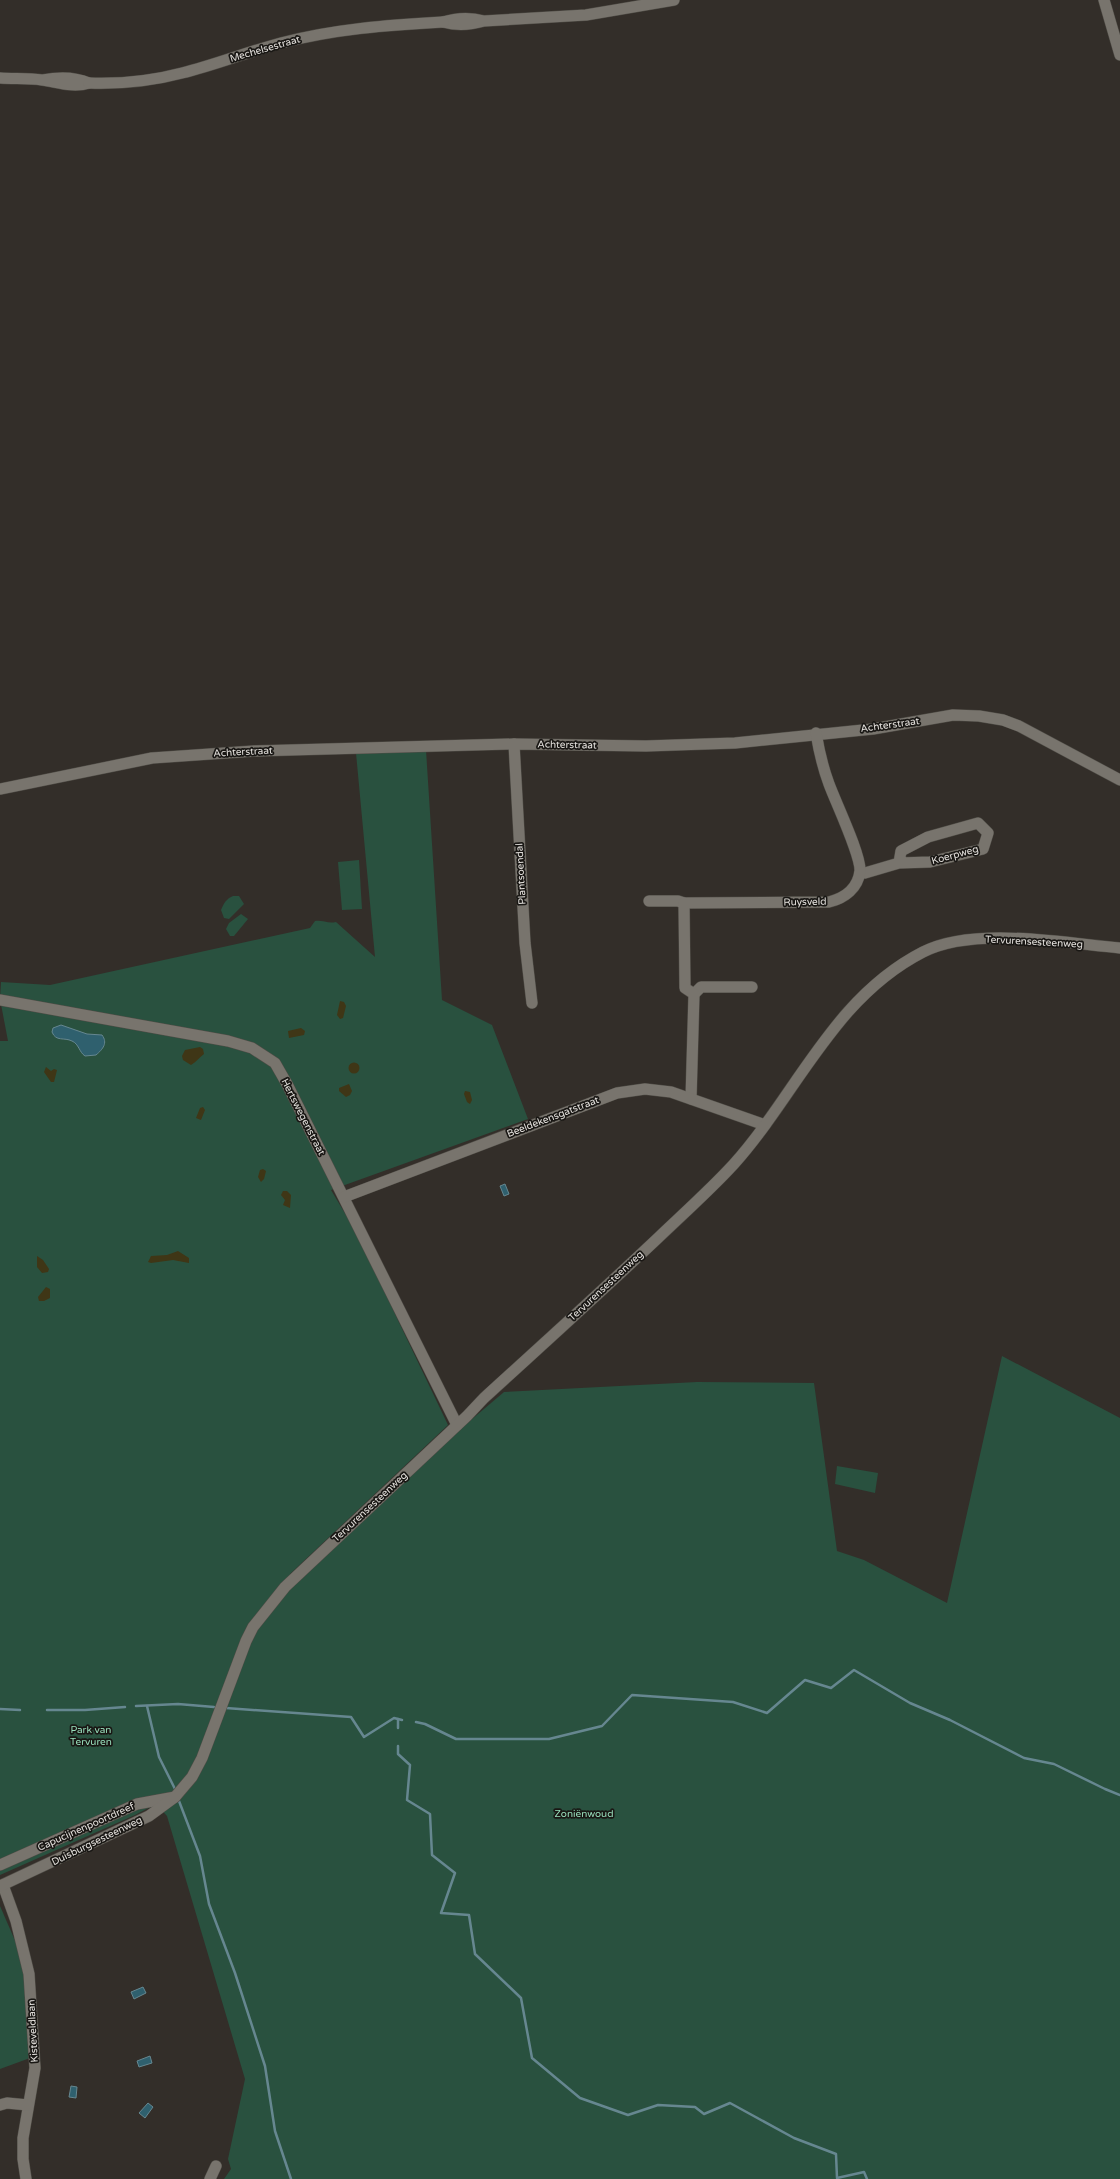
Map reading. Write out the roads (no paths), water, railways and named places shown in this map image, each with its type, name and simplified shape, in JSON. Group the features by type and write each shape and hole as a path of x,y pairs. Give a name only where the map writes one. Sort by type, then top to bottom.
{"street":[{"name":"Mechelsestraat","path":"0,78 43,80 53,84 81,85 89,83 124,82 182,73 281,43 337,31 386,25 443,22 453,19 473,18 484,21 586,15 674,0"},
{"path":"1104,0 1120,55"},
{"name":"Achterstraat","path":"0,789 152,758 254,751 514,744 646,746 735,743 873,729 953,715 978,716 1003,720 1027,729 1120,780"},
{"path":"816,734 822,762 858,857 860,873"},
{"name":"Plantsoendal","path":"514,744 525,943 532,1003"},
{"name":"Koerpweg","path":"860,873 865,873 899,863 930,862 983,849 988,833 978,823 928,837 901,851 899,863"},
{"name":"Ruysveld","path":"649,901 678,901 684,903 829,902 847,895 856,884 860,873"},
{"path":"684,903 684,988 694,994"},
{"name":"Tervurensesteenweg","path":"187,1784 202,1758 235,1667 254,1627 285,1587 484,1398 608,1285 716,1183 746,1151 812,1055 842,1018 887,976 924,952 950,942 1002,938 1120,948"},
{"path":"692,1100 694,994 700,987 752,987"},
{"name":"Hertswegenstraat","path":"0,1000 228,1041 252,1048 275,1063 344,1197 457,1425"},
{"name":"Beeldekensgatstraat","path":"344,1197 617,1093 645,1089 672,1092 765,1125"},
{"name":"Duisburgsesteenweg","path":"1,1886 149,1816 175,1797 187,1784"},
{"name":"Capucijnenpoortdreef","path":"0,1865 137,1804 175,1797"},
{"name":"Kisteveldlaan","path":"1,1886 16,1921 29,1974 35,2056 23,2138 23,2159 26,2179"},
{"path":"0,2105 7,2103 28,2105"},
{"path":"210,2179 216,2166"}],"water":[{"path":"61,1025 87,1034 102,1035 105,1041 104,1046 96,1055 85,1056 74,1042 58,1038 54,1035 52,1032 53,1028"},
{"path":"505,1184 509,1194 504,1196 500,1186"},
{"path":"143,1987 146,1993 134,1999 131,1992"},
{"path":"150,2056 152,2063 139,2067 137,2061"},
{"path":"71,2086 77,2087 76,2098 69,2097"},
{"path":"148,2103 153,2107 145,2118 139,2113"}],"waterway":[{"path":"416,1722 425,1724 456,1739 549,1739 602,1726 632,1695 733,1702 767,1713 805,1680 831,1688 854,1670 910,1703 950,1720 1024,1758 1054,1764 1120,1795"},
{"path":"136,1706 178,1704 214,1707"},
{"path":"147,1706 159,1757 175,1789"},
{"path":"47,1710 85,1710 125,1707"},
{"path":"226,1708 351,1717 364,1737 394,1718 402,1720"},
{"path":"0,1709 20,1710"},
{"path":"398,1719 398,1728"},
{"path":"398,1746 398,1754 410,1765 407,1800 430,1814 432,1855 455,1873 441,1913 469,1915 475,1954 521,1998 532,2058 580,2098 628,2115 658,2105 695,2107 704,2114 730,2103 794,2138 836,2154 837,2178 864,2172 867,2179"},
{"path":"179,1801 200,1856 209,1904 235,1973 265,2066 275,2131 291,2179"}],"park label":[{"name":"Park van Tervuren","path":"91,1736"},
{"name":"Zoniënwoud","path":"584,1814"}]}
